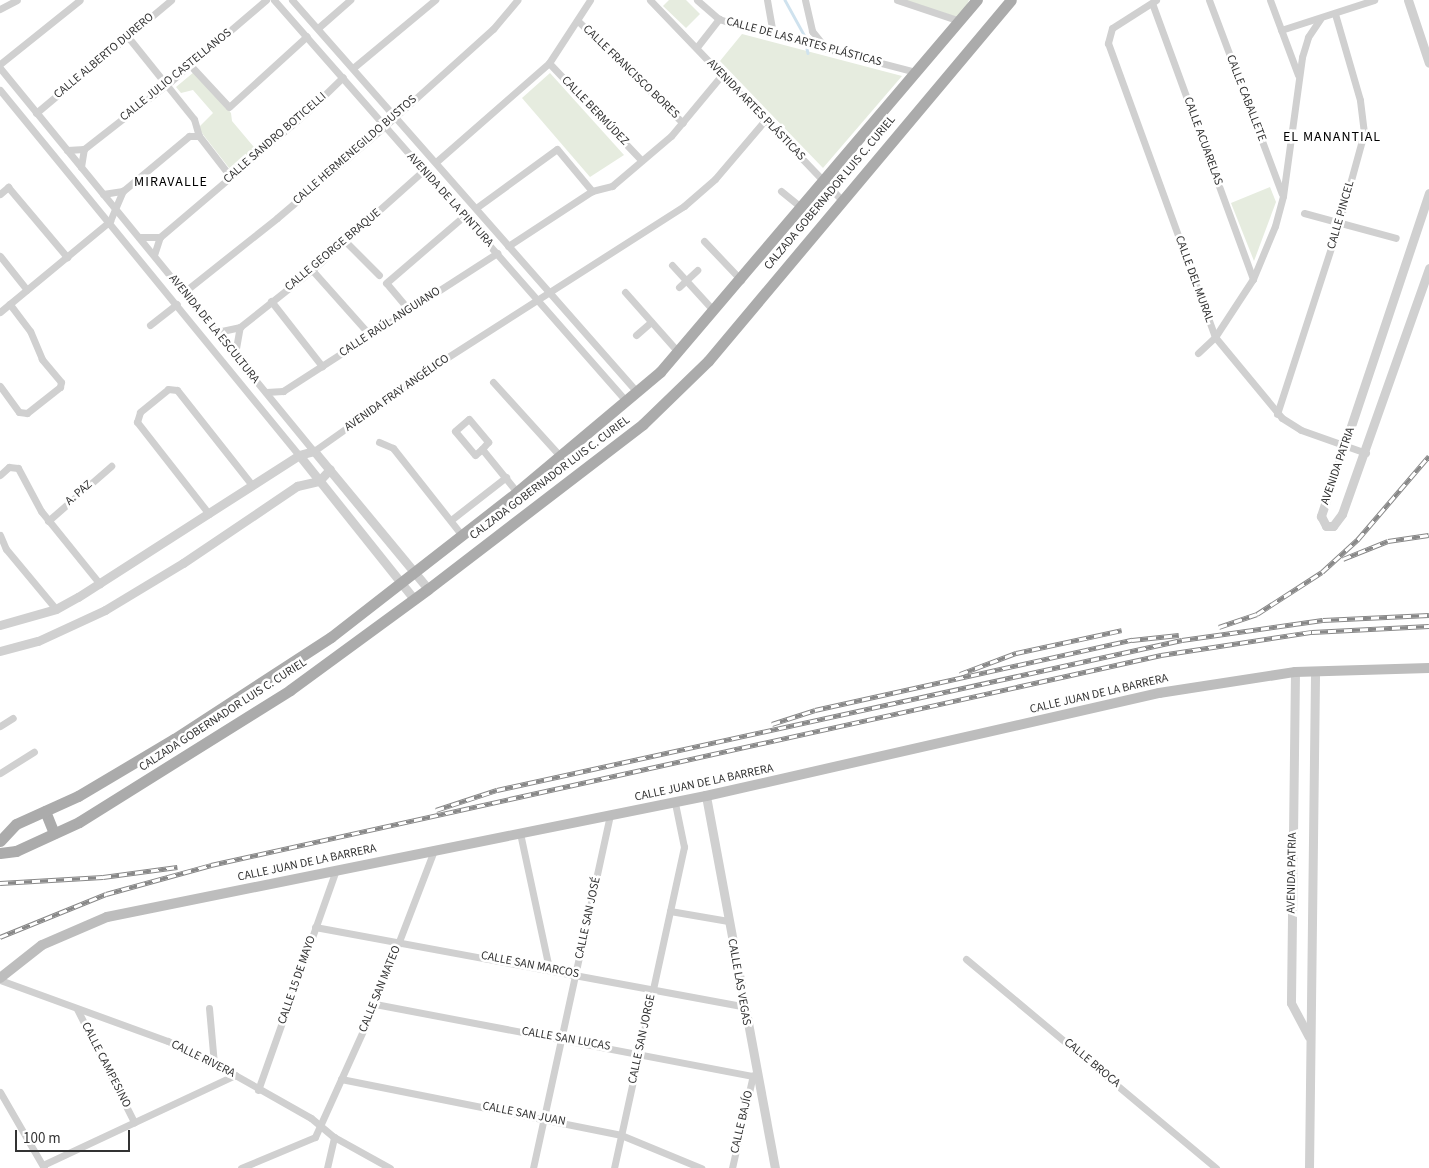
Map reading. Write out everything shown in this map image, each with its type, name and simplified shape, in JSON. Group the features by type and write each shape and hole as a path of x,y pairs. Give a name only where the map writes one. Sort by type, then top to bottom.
{"main road":[{"name":"CALZADA GOBERNADOR LUIS C. CURIEL","path":"0,841 10,829 78,796 196,726 331,637 461,534 518,492 637,392 679,353 977,0"},
{"name":"CALZADA GOBERNADOR LUIS C. CURIEL","path":"0,853 16,851 79,822 207,744 290,690 428,589 643,424 671,399 708,360 841,199 1011,0"},
{"name":"CALLE JUAN DE LA BARRERA","path":"0,979 42,945 107,917 675,803 1155,694 1295,672 1429,668"},
{"path":"196,726 207,744"},
{"path":"45,811 54,833"}],"street":[{"path":"0,9 17,0"},
{"path":"0,64 80,0"},
{"name":"CALLE ALBERTO DURERO","path":"36,113 171,0"},
{"name":"CALLE JULIO CASTELLANOS","path":"84,149 166,85 266,0"},
{"name":"AVENIDA DE LA PINTURA","path":"274,0 626,401"},
{"name":"AVENIDA DE LA PINTURA","path":"292,0 637,392"},
{"path":"318,28 350,0"},
{"path":"353,68 426,3 435,0"},
{"name":"CALLE HERMENEGILDO BUSTOS","path":"184,292 278,218 384,126 493,29 517,0"},
{"path":"436,162 549,63 590,0"},
{"name":"AVENIDA ARTES PLÁSTICAS","path":"650,0 841,199"},
{"name":"CALLE DE LAS ARTES PLÁSTICAS","path":"697,0 719,19 916,72"},
{"path":"767,0 773,34"},
{"path":"806,0 812,31 826,48"},
{"path":"897,0 960,21"},
{"name":"CALLE CABALLETE","path":"1209,0 1283,196"},
{"path":"1270,0 1299,77"},
{"path":"1281,30 1320,19 1374,0"},
{"path":"1408,0 1429,62"},
{"name":"CALLE DEL MURAL","path":"1154,2 1112,28 1108,35 1108,43 1216,336 1277,414 1294,426 1366,453"},
{"name":"CALLE ACUARELAS","path":"1154,2 1253,279"},
{"name":"CALLE PINCEL","path":"1277,414 1340,220 1364,124 1360,100 1335,14"},
{"path":"697,47 719,19"},
{"path":"1198,354 1216,336 1253,279 1275,226 1283,196 1299,77 1308,37 1320,19"},
{"name":"CALLE FRANCISCO BORES","path":"578,21 683,123"},
{"path":"190,65 229,107 307,36"},
{"path":"128,37 194,119 197,136 230,176"},
{"name":"CALLE BERMÚDEZ","path":"549,63 641,160"},
{"name":"AVENIDA DE LA ESCULTURA","path":"0,68 428,589"},
{"path":"508,246 592,191 612,186 683,123 721,76"},
{"name":"CALLE SANDRO BOTICELLI","path":"160,236 343,77"},
{"name":"AVENIDA DE LA ESCULTURA","path":"0,90 110,221 319,481 402,580 414,598"},
{"name":"AVENIDA FRAY ANGÉLICO","path":"0,625 56,608 100,584 299,455 314,451 437,364 684,206 715,179 766,119"},
{"path":"0,312 110,221 123,191 189,136 197,136"},
{"path":"68,150 84,149 81,167"},
{"path":"476,208 557,149 592,191"},
{"name":"CALLE GEORGE BRAQUE","path":"217,332 240,327 312,270 424,170"},
{"path":"0,194 8,188 66,257"},
{"path":"103,194 123,191"},
{"path":"781,191 802,208"},
{"name":"AVENIDA PATRIA","path":"1429,193 1321,516 1326,526 1333,526 1342,514 1366,453 1429,268"},
{"path":"1304,213 1340,220 1396,238"},
{"path":"409,310 386,283 464,216"},
{"path":"139,238 160,236 154,255"},
{"path":"345,241 379,275"},
{"path":"704,241 740,280"},
{"name":"CALLE RAÚL ANGUIANO","path":"266,392 283,391 497,253"},
{"path":"0,256 27,290"},
{"path":"672,265 714,311"},
{"path":"312,270 370,336"},
{"path":"679,287 697,270"},
{"path":"625,292 679,353"},
{"path":"271,301 322,366"},
{"path":"0,386 19,412 27,413 60,387 61,382 42,359 30,330 10,304"},
{"path":"150,325 177,304"},
{"path":"636,335 651,322"},
{"path":"235,354 240,327"},
{"path":"494,382 560,457"},
{"path":"210,514 137,422 137,416 168,389 177,390 252,485"},
{"path":"278,407 283,391"},
{"path":"469,419 488,442 482,449 475,455 455,431 469,419"},
{"path":"378,442 393,448 461,534"},
{"path":"482,449 518,492"},
{"name":"A. PAZ","path":"48,520 111,466"},
{"path":"0,475 9,467 18,468 48,520 100,584"},
{"path":"0,651 38,641 105,610 183,563 297,486 319,481 330,469"},
{"path":"451,520 506,477"},
{"path":"0,535 6,549 56,608"},
{"name":"AVENIDA PATRIA","path":"1309,1168 1316,671"},
{"name":"AVENIDA PATRIA","path":"1295,672 1291,1003 1311,1040"},
{"path":"0,726 13,718"},
{"path":"0,773 34,752"},
{"name":"CALLE LAS VEGAS","path":"706,796 755,1076 776,1168"},
{"name":"CALLE SAN JORGE","path":"614,1168 684,847 675,803"},
{"name":"CALLE SAN JOSÉ","path":"532,1168 577,973 610,815"},
{"path":"520,833 549,968"},
{"name":"CALLE SAN MATEO","path":"241,1168 306,1143 315,1137 375,1004 434,850"},
{"name":"CALLE 15 DE MAYO","path":"258,1090 336,870"},
{"path":"670,911 728,921"},
{"name":"CALLE SAN MARCOS","path":"315,927 400,940 743,1006"},
{"name":"CALLE BROCA","path":"966,959 1216,1168"},
{"name":"CALLE RIVERA","path":"0,979 168,1041 235,1074 258,1090 320,1126 334,1137 390,1168"},
{"name":"CALLE SAN LUCAS","path":"375,1004 755,1076"},
{"path":"209,1008 214,1064"},
{"name":"CALLE CAMPESINO","path":"77,1009 134,1122"},
{"path":"0,1092 44,1166 235,1074"},
{"name":"CALLE BAJÍO","path":"732,1168 755,1076"},
{"name":"CALLE SAN JUAN","path":"341,1079 544,1117 621,1135 701,1168"},
{"path":"327,1168 334,1137"}],"shaded area":[{"path":"669,0 686,0 700,14 686,28 663,6"},
{"path":"901,0 969,0 960,20"},
{"path":"742,34 902,76 823,168 720,61"},
{"path":"194,72 231,113 232,121 258,152 233,173 198,128 213,113 193,90 181,93 176,87"},
{"path":"550,73 624,155 590,177 522,98"},
{"path":"1270,187 1276,202 1254,261 1231,203"}],"waterway":[{"path":"785,0 807,40"},
{"path":"807,49 808,53"}],"railway":[{"path":"1219,627 1257,614 1322,572 1358,539 1429,456"},
{"path":"1343,559 1388,541 1429,535"},
{"path":"436,810 497,790 1182,640 1323,620 1429,615"},
{"path":"0,937 106,894 211,865 1161,655 1312,632 1429,626"},
{"path":"960,674 1016,653 1122,630"},
{"path":"772,724 815,710 1132,640 1179,635"},
{"path":"0,883 103,877 177,867"}],"district":[{"name":"EL MANANTIAL","path":"1332,137"},
{"name":"MIRAVALLE","path":"171,182"}]}
